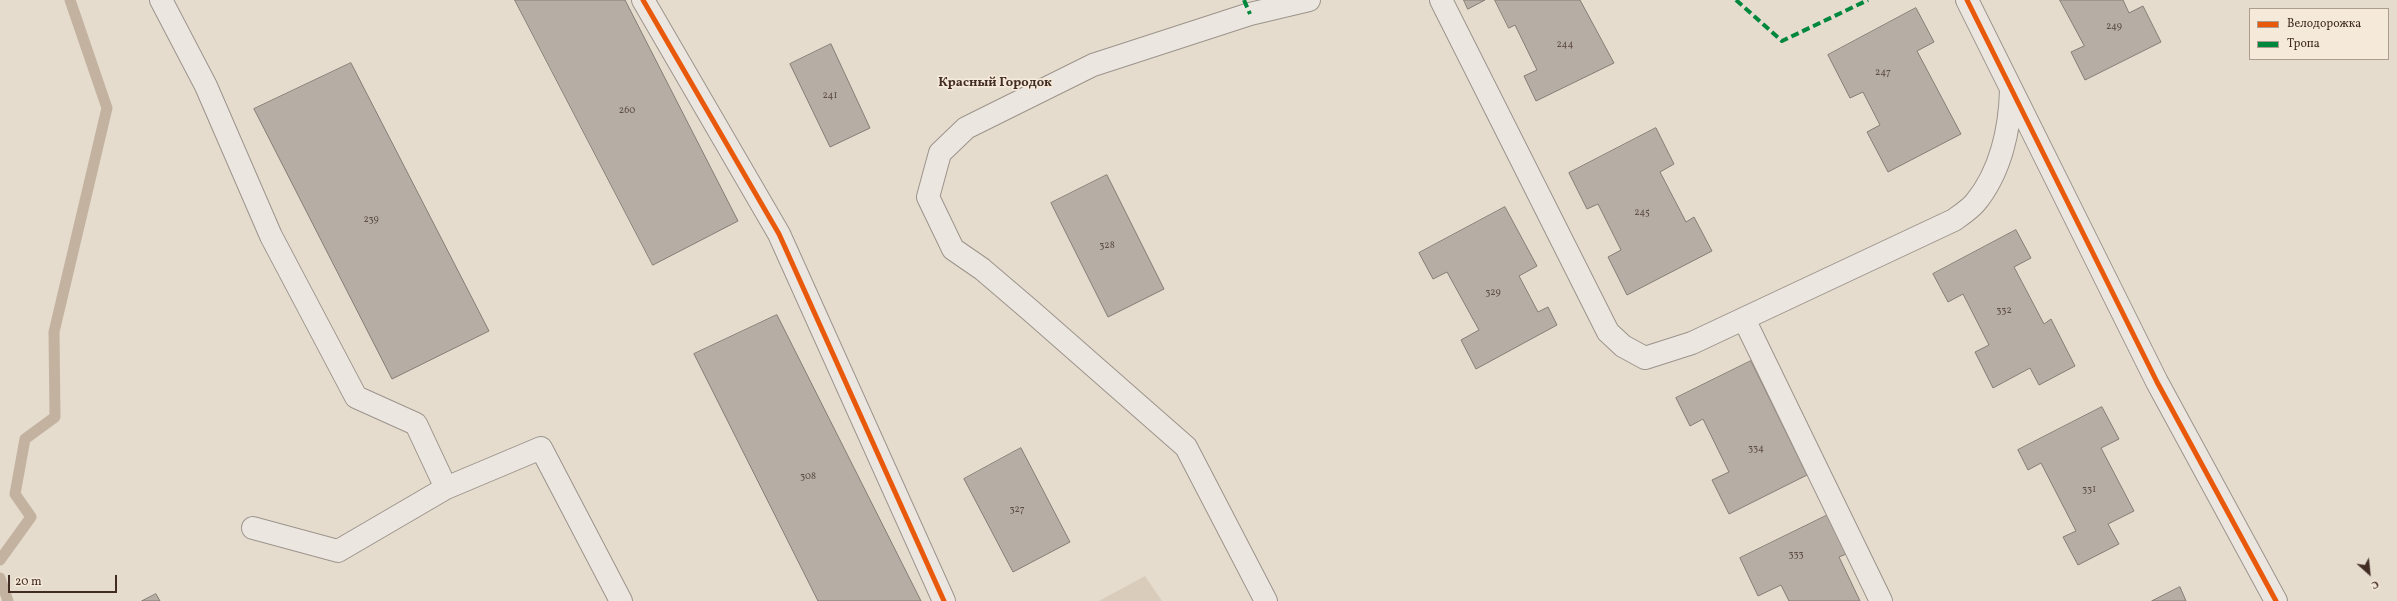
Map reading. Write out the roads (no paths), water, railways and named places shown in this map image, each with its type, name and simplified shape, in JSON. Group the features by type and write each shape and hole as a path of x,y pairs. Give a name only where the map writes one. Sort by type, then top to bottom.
{"street":[{"path":"161,0 206,86 271,236 356,397 416,424 446,488"},
{"path":"643,0 779,234 944,601"},
{"path":"1266,601 1186,447 982,269 953,249 928,198 940,153 966,128 1093,65 1250,14 1309,0"},
{"path":"1441,0 1608,332 1623,346 1645,358 1672,352 1954,220 1975,203 1994,172 2007,132 2011,90"},
{"path":"1967,0 2157,382 2276,601"},
{"path":"1744,319 1881,601"},
{"path":"253,528 338,552 446,488 541,448 620,601"}],"waterway":[{"path":"0,560 31,517 15,494 25,439 55,417 54,332 107,108 70,0"},
{"path":"0,578 8,601"}],"district":[{"name":"Красный Городок","path":"995,84"}]}
